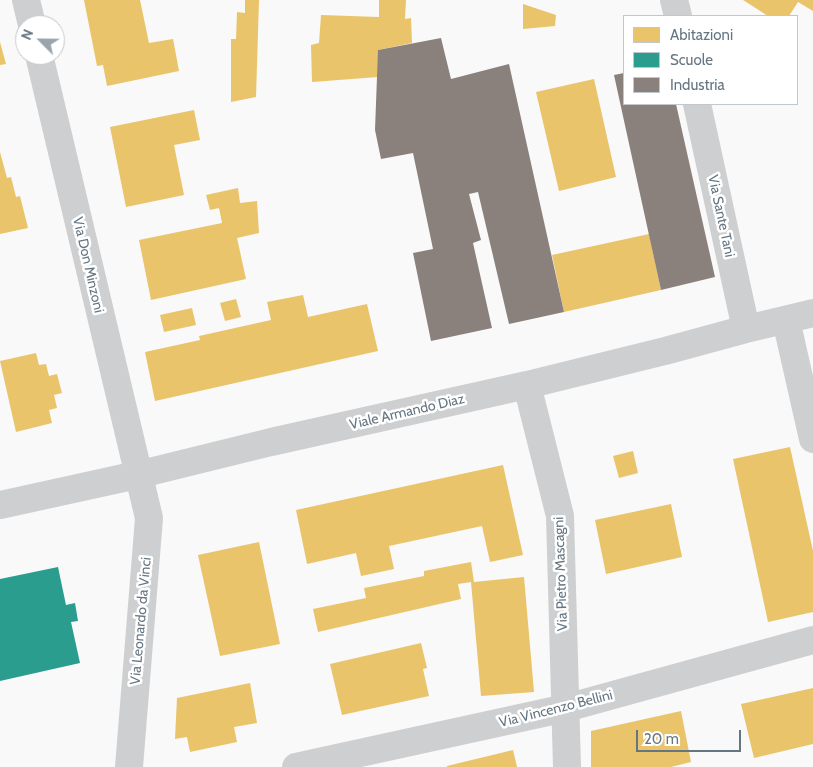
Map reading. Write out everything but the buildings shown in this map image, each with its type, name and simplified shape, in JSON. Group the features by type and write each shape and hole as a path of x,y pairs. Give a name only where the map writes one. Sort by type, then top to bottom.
{"street":[{"path":"26,0 30,15"},
{"path":"674,0 678,15"},
{"name":"Via Don Minzoni","path":"41,65 138,475"},
{"name":"Via Sante Tani","path":"697,105 746,329"},
{"name":"Viale Armando Diaz","path":"0,505 528,385 813,313"},
{"path":"786,320 813,438"},
{"name":"Via Pietro Mascagni","path":"528,385 560,516 566,767"},
{"name":"Via Leonardo da Vinci","path":"129,767 149,518 138,475"},
{"name":"Via Vincenzo Bellini","path":"296,767 396,756 813,640"}]}
